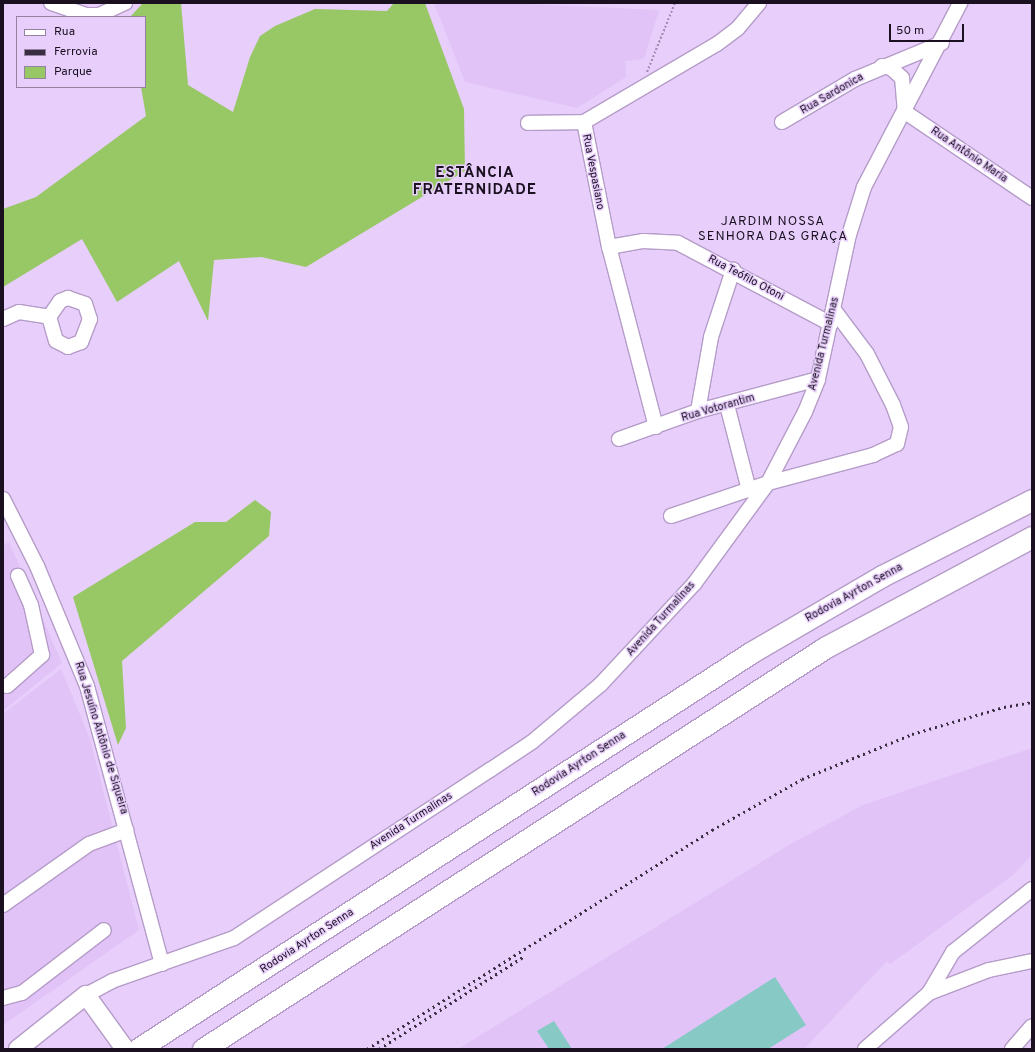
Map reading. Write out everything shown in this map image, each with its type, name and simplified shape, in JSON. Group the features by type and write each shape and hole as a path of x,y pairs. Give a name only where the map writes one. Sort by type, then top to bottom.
{"highway":[{"name":"Rodovia Ayrton Senna","path":"138,1049 752,652 882,576 1032,500"},
{"path":"203,1049 826,647 1032,537"}],"main road":[{"path":"18,1049 86,995 125,1049"}],"street":[{"path":"51,3 85,15 99,15 125,3"},
{"name":"Rua Vespasiano","path":"656,427 609,247 584,122 717,44 738,28 759,3"},
{"name":"Avenida Turmalinas","path":"86,995 162,964 216,946 254,926 520,750 574,709 694,584 768,483 818,379 832,324 856,208 874,167 942,43 960,3"},
{"name":"Rua Sardonica","path":"782,122 882,66 942,43"},
{"path":"882,66 891,68 902,78 905,112"},
{"name":"Rua Antônio Maria","path":"905,112 1032,198"},
{"path":"528,123 584,122"},
{"name":"Rua Teófilo Otoni","path":"609,247 643,241 678,243 733,270 832,324"},
{"path":"698,411 711,336 733,270"},
{"path":"670,516 768,483 873,455 892,447 900,437 898,418 866,354 834,310"},
{"path":"3,319 19,312 49,317"},
{"name":"Rua Votorantim","path":"619,439 698,411 727,405 818,379"},
{"path":"727,405 749,490"},
{"name":"Rua Jesuíno Antônio de Siqueira","path":"3,499 76,655 128,830 162,964"},
{"path":"7,686 42,655 31,605 18,576"},
{"path":"3,905 89,844 128,830"},
{"path":"865,1049 929,993 953,952 1032,889"},
{"path":"3,998 22,993 104,930"},
{"path":"929,993 989,970 1032,961"},
{"path":"1012,1049 1032,1026"}],"path":[{"path":"640,89 675,3"}],"shaded area":[{"path":"434,3 504,3 659,10 644,59 625,61 626,77 577,108 465,82"},
{"path":"9,542 62,663 3,711 3,545"},
{"path":"61,669 90,739 139,930 3,1025 3,714"},
{"path":"1032,748 1032,855 1013,875 890,964 887,961 804,1049 458,1049 789,845 863,805"}],"green space":[{"path":"143,3 181,3 188,85 233,112 250,57 260,36 275,26 315,9 387,11 394,3 425,3 464,109 465,171 306,267 261,257 214,260 208,321 179,261 117,302 82,239 3,287 3,209 36,197 146,116 141,88 146,88 146,16 131,16"},
{"path":"255,500 271,512 269,536 122,661 126,728 118,745 73,597 195,522 226,522"}],"building":[{"path":"775,977 806,1025 768,1049 662,1049"},
{"path":"554,1021 572,1049 549,1049 537,1031"}],"railway":[{"path":"367,1049 712,830 802,779 912,734 1004,707 1032,702"},
{"path":"379,1049 523,957"}],"district":[{"name":"ESTÂNCIA FRATERNIDADE","path":"475,182"},
{"name":"JARDIM NOSSA SENHORA DAS GRAÇA","path":"773,230"}]}
